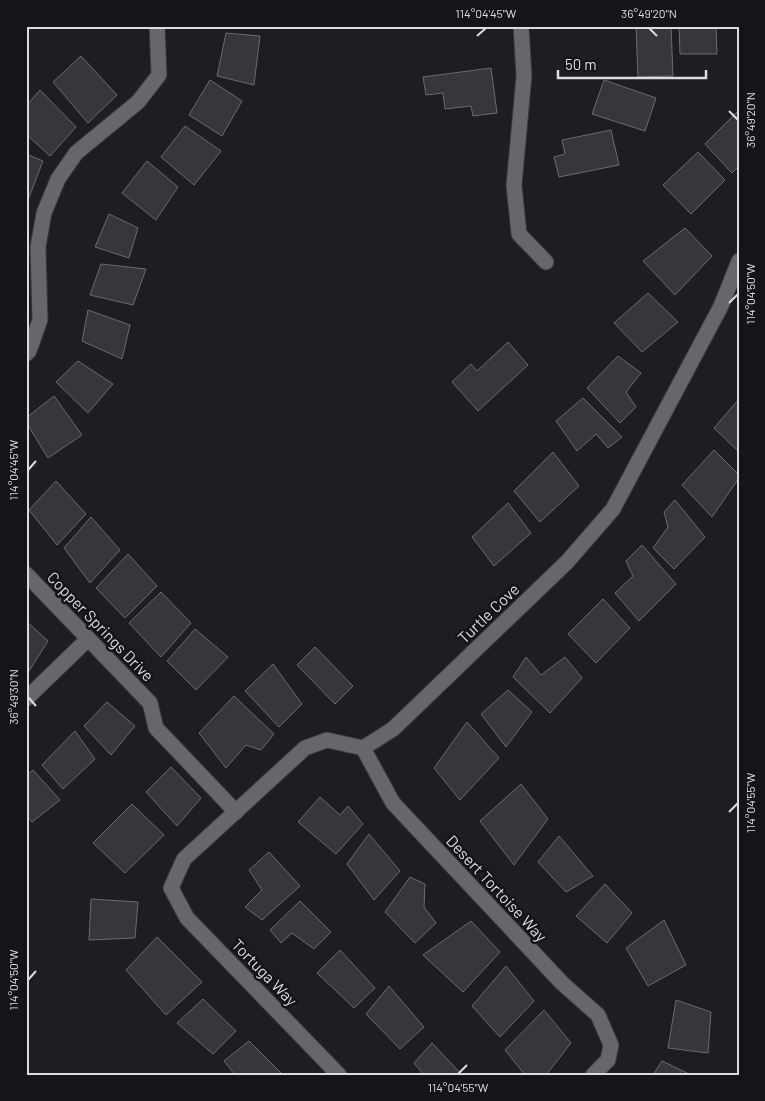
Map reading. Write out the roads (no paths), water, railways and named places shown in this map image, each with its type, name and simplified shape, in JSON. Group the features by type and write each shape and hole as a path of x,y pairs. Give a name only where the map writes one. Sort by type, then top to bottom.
{"street":[{"path":"26,354 29,351 40,320 38,247 44,213 58,179 76,153 138,102 159,75 157,26"},
{"path":"521,26 524,76 514,185 519,234 546,262"},
{"name":"Turtle Cove","path":"363,748 392,729 414,709 567,562 613,509 721,306 739,261"},
{"name":"Copper Springs Drive","path":"26,574 150,703 156,728 236,812"},
{"path":"26,698 88,639"},
{"path":"236,812 305,748 327,740 363,748"},
{"name":"Desert Tortoise Way","path":"363,748 394,803 562,983 598,1015 611,1045 608,1060 593,1075"},
{"name":"Tortuga Way","path":"236,812 184,859 171,888 187,918 339,1075"}]}
